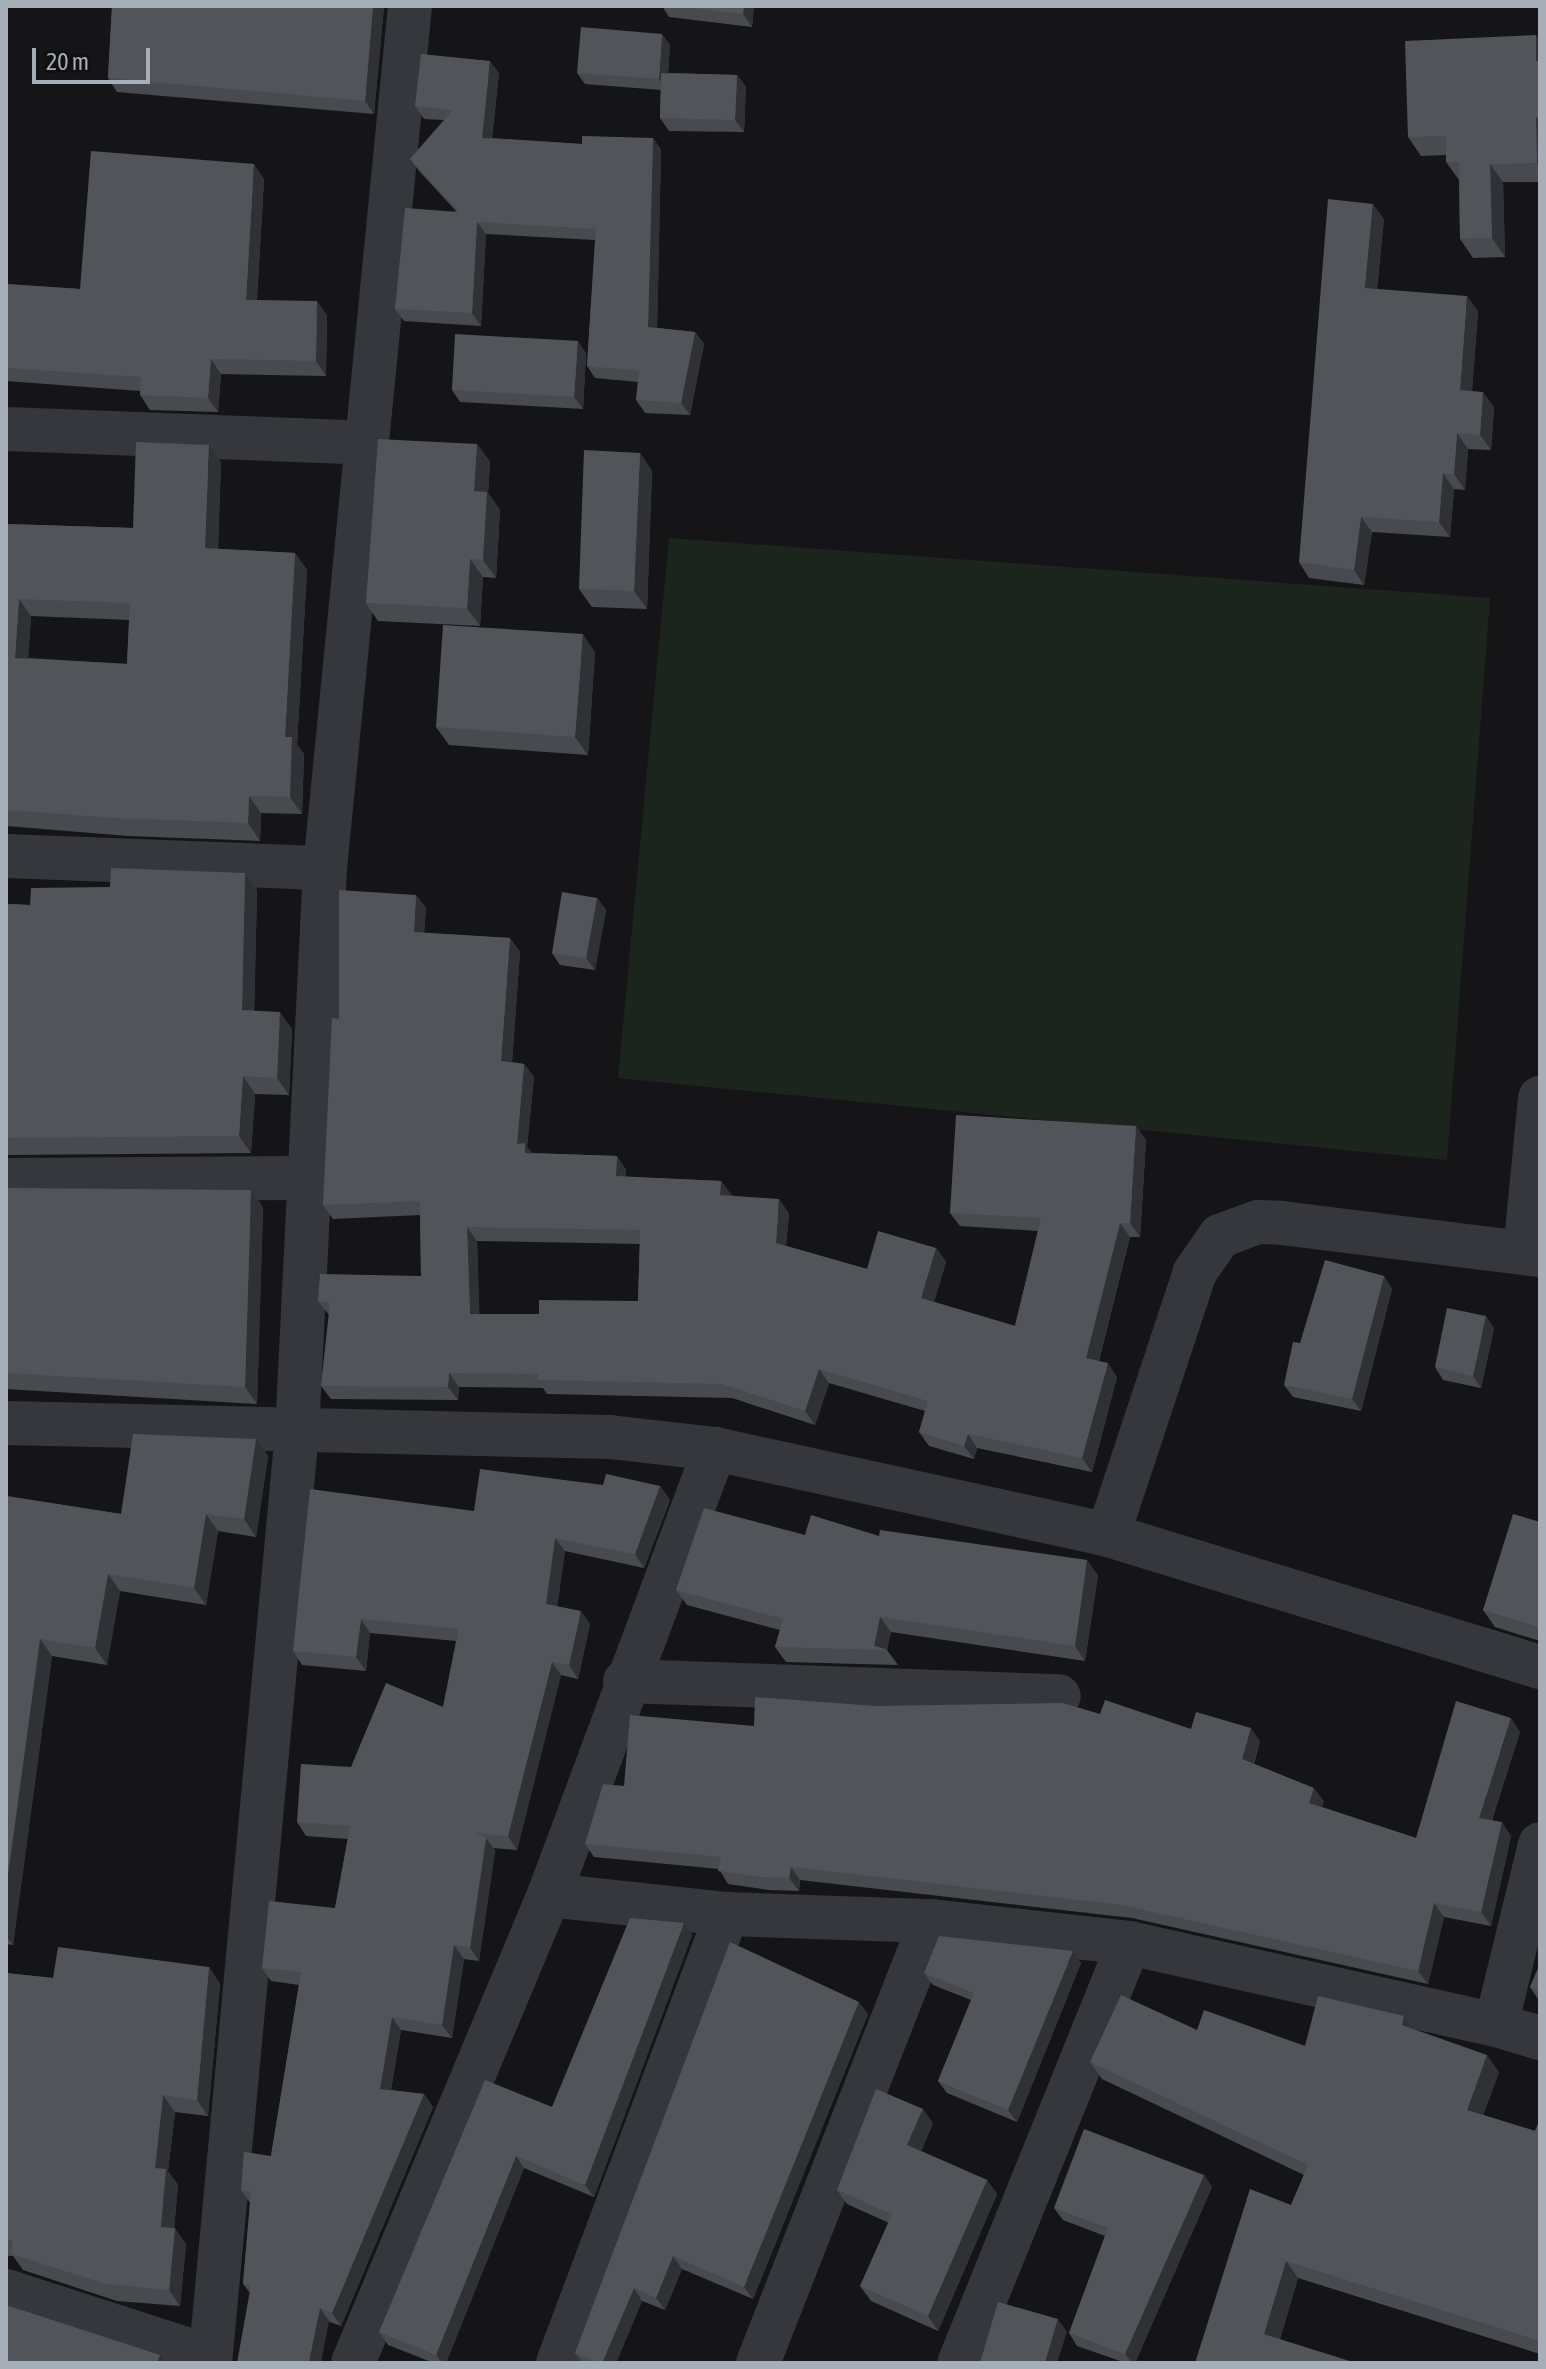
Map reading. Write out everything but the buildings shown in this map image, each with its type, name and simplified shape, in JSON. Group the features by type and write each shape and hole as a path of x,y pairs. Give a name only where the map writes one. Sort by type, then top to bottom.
{"street":[{"path":"6,2291 210,2360 297,1432 325,868 410,6"},
{"path":"6,429 367,443"},
{"path":"6,856 325,868"},
{"path":"1108,1535 1195,1272 1220,1236 1282,1223 1532,1253 1540,1098"},
{"path":"6,1180 309,1178"},
{"path":"6,1423 610,1437 715,1449 1108,1535 1540,1667"},
{"path":"353,2363 549,1895 625,1681 715,1449"},
{"path":"625,1681 1059,1696"},
{"path":"1496,2025 1540,1844"},
{"path":"549,1895 727,1914 931,1921 1129,1943 1496,2025 1540,2038"},
{"path":"558,2363 727,1914"},
{"path":"758,2363 931,1921"},
{"path":"959,2363 1129,1943"}],"shaded area":[{"path":"669,538 1490,598 1447,1160 618,1078"}]}
